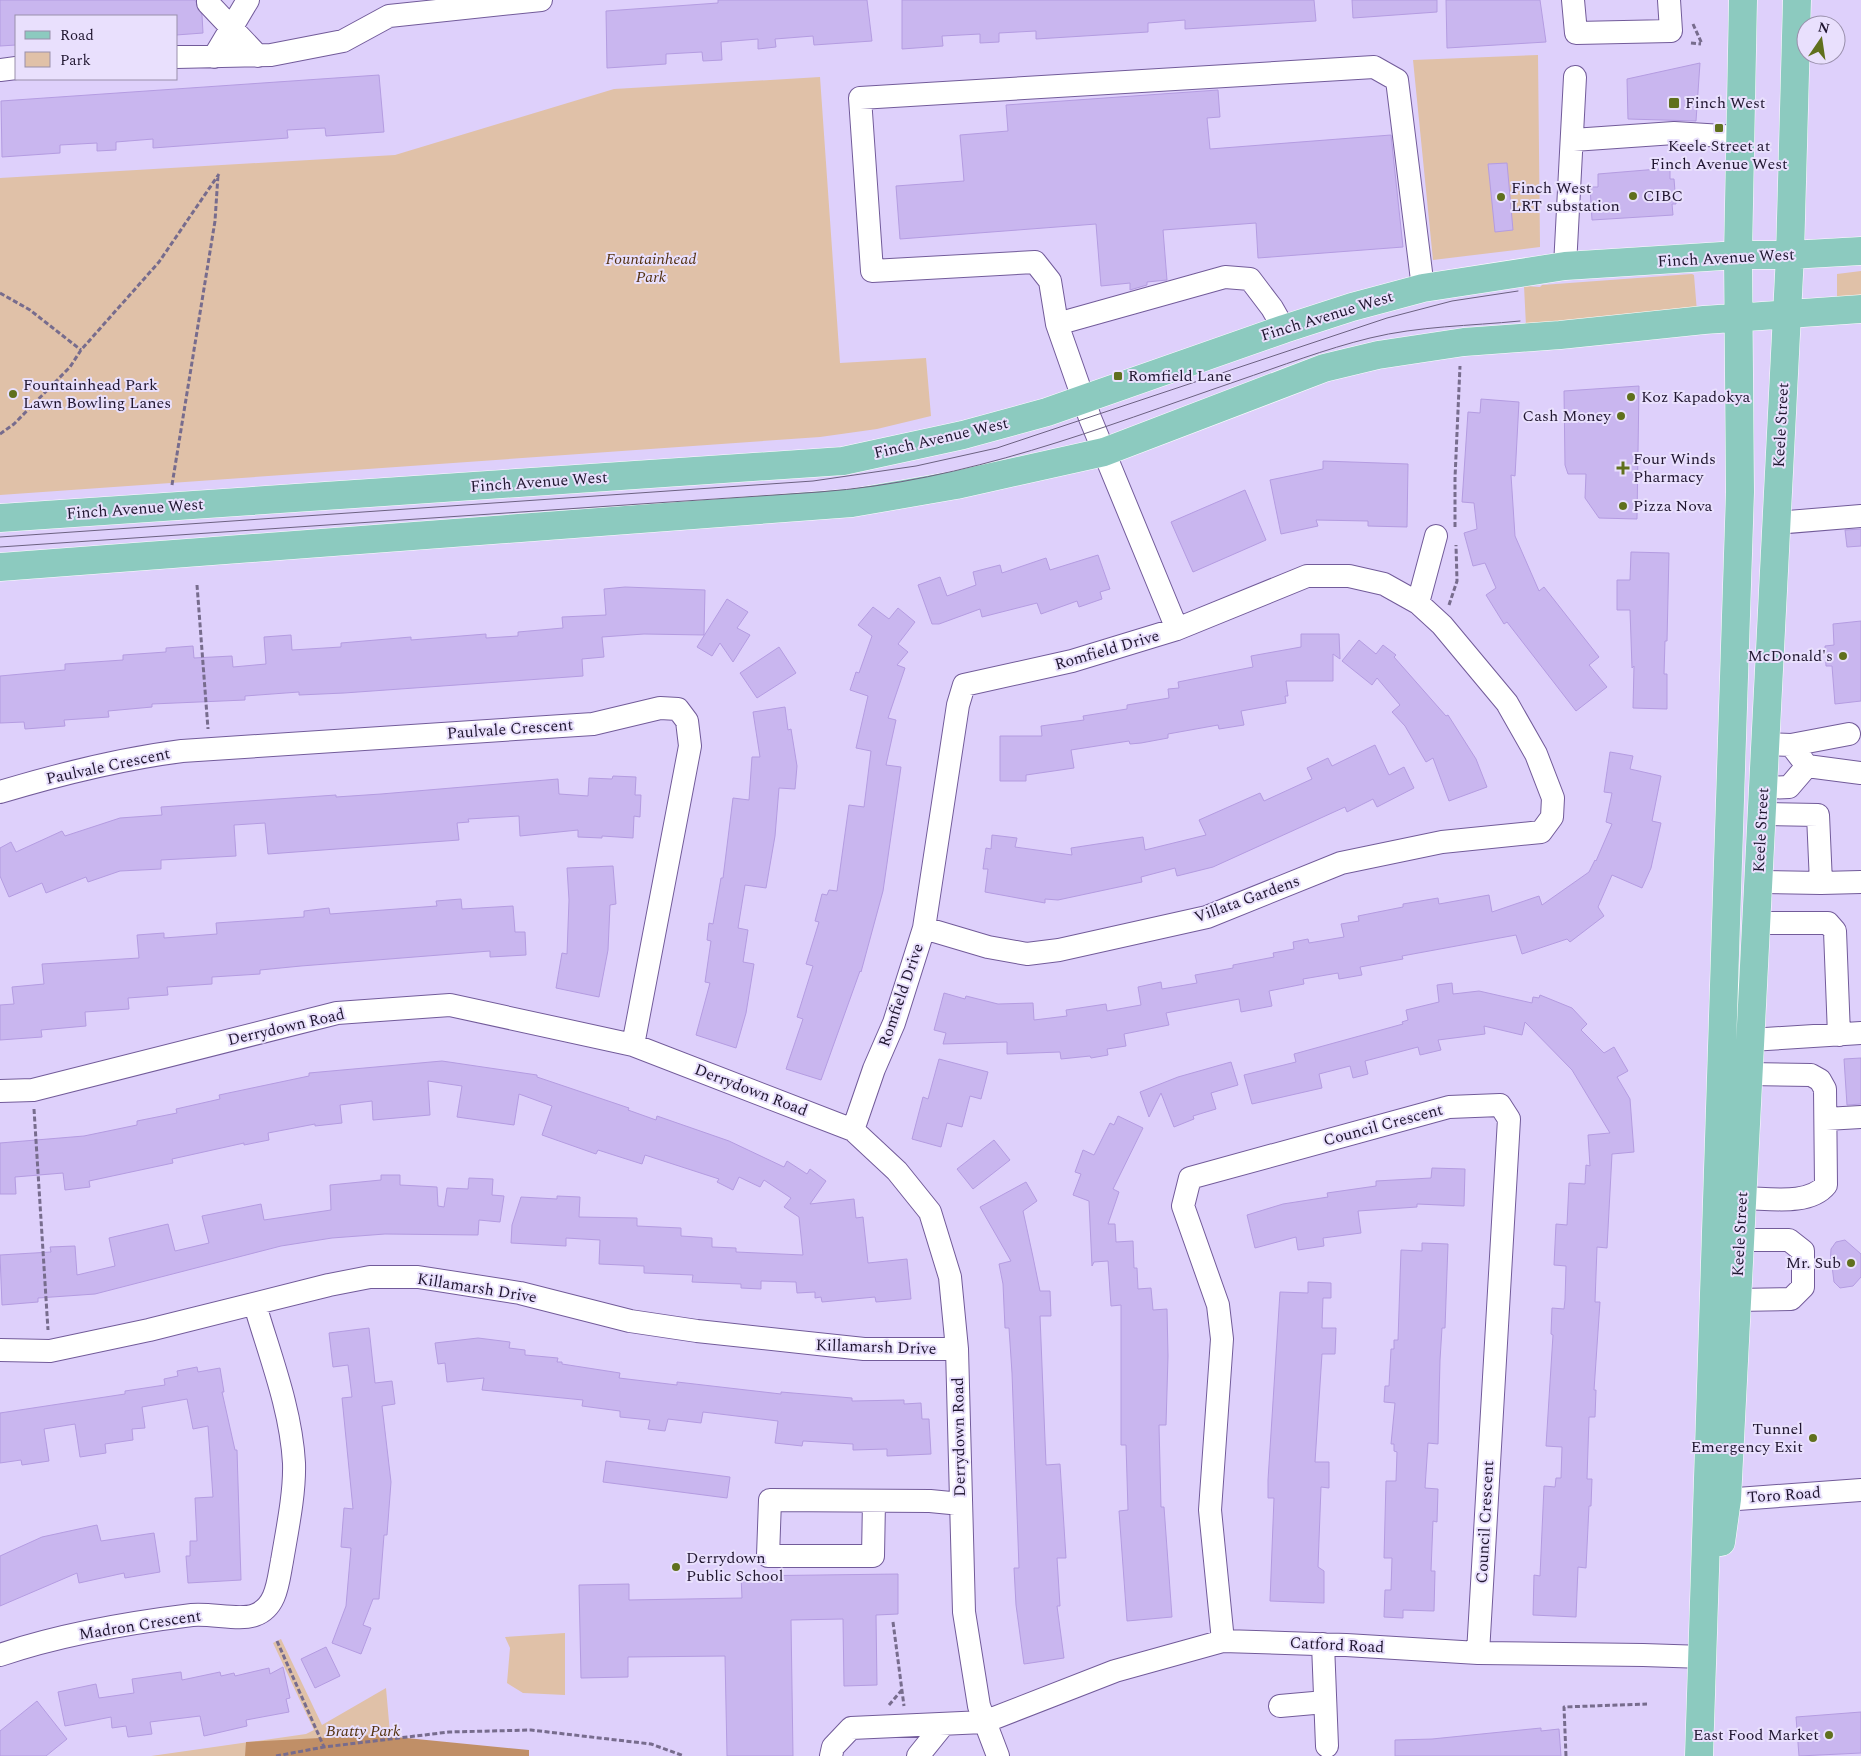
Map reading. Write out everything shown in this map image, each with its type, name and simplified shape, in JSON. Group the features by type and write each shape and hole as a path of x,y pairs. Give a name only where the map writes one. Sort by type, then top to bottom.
{"main road":[{"name":"Keele Street","path":"1716,1500 1740,502 1738,255 1742,0"},
{"name":"Keele Street","path":"1699,1756 1704,1658 1716,1500 1737,1300 1763,788 1778,745 1776,523 1790,255 1798,0"},
{"name":"Finch Avenue West","path":"0,518 843,461 963,435 1047,412 1284,329 1352,307 1423,288 1565,266 1738,255 1790,255 1861,251"},
{"path":"0,567 852,503 956,485 1104,452 1324,368 1386,353 1464,342 1861,309"}],"street":[{"path":"208,0 208,3 233,26 258,56"},
{"path":"214,57 248,0"},
{"path":"178,57 271,55 343,41 389,16 389,7 541,0"},
{"path":"1573,0 1576,33 1671,31 1669,0"},
{"path":"1177,630 1083,398 1057,324 1050,281 1035,262 872,271 860,98 1374,67 1397,80 1423,288"},
{"path":"0,70 15,68"},
{"path":"1565,266 1575,77"},
{"path":"1572,140 1674,133 1739,137"},
{"path":"1057,324 1225,277 1250,279 1272,308 1284,329"},
{"path":"1776,523 1861,516"},
{"path":"1418,603 1436,536"},
{"name":"Romfield Drive","path":"853,1130 874,1068 894,1023 924,928 958,705 964,685 1072,661 1177,630 1308,576 1350,576 1384,584 1418,603 1442,625 1507,703 1536,754 1553,798 1552,817 1542,832"},
{"name":"Paulvale Crescent","path":"1,791 88,767 133,758 209,750 593,724 660,708 678,710 687,721 690,746 633,1044"},
{"path":"1778,745 1848,734"},
{"path":"1778,745 1807,766 1861,772"},
{"path":"1763,788 1790,787 1807,766"},
{"path":"1761,814 1818,815 1822,883"},
{"name":"Villata Gardens","path":"924,928 988,947 1027,954 1059,950 1207,917 1341,863 1442,842 1542,832"},
{"path":"1758,882 1861,882"},
{"path":"1750,1040 1850,1034 1835,931 1828,923 1756,923"},
{"name":"Derrydown Road","path":"0,1091 33,1090 337,1012 450,1005 633,1044 853,1130 897,1171 930,1212 940,1239 950,1277 957,1349 964,1612 984,1722 998,1756"},
{"path":"1742,1198 1807,1198 1820,1193 1826,1185 1825,1089 1820,1080 1810,1075 1748,1074"},
{"name":"Council Crescent","path":"1223,1641 1210,1510 1222,1339 1218,1305 1183,1206 1190,1178 1448,1107 1500,1105 1509,1119 1478,1653"},
{"path":"1826,1119 1861,1117"},
{"path":"1737,1300 1791,1299 1803,1287 1802,1251 1789,1240 1740,1240"},
{"name":"Killamarsh Drive","path":"0,1350 50,1351 370,1277 418,1277 520,1293 630,1321 697,1331 864,1349 957,1349"},
{"name":"Madron Crescent","path":"0,1655 25,1645 95,1630 211,1614 243,1619 255,1616 266,1609 276,1594 278,1585 294,1462 281,1392 255,1305"},
{"name":"Toro Road","path":"1716,1500 1861,1490"},
{"path":"874,1501 873,1556 768,1556 770,1500 930,1500 961,1504"},
{"name":"Catford Road","path":"831,1756 833,1747 851,1728 984,1722 1115,1671 1223,1641 1323,1644 1478,1653 1643,1654 1704,1658"},
{"path":"1323,1644 1327,1746"},
{"path":"1280,1706 1325,1702"},
{"path":"918,1756 943,1725"}],"path":[{"path":"1690,19 1702,44 1691,43"},
{"path":"0,434 14,424 70,367 81,350 159,262 218,174 215,221 172,486"},
{"path":"0,293 30,310 81,350"},
{"path":"1442,625 1457,581 1455,478 1461,360 1464,342"},
{"path":"197,585 209,750"},
{"path":"33,1090 50,1351"},
{"path":"893,1622 906,1726"},
{"path":"277,1641 324,1747"},
{"path":"1566,1756 1564,1707 1647,1704"},
{"path":"276,1756 324,1747 450,1732 531,1730 651,1744 684,1756"}],"green space":[{"path":"1538,55 1540,247 1433,260 1413,60"},
{"name":"Fountainhead Park","path":"820,77 840,363 926,358 931,416 877,429 820,437 0,495 0,178 395,155 614,89"},
{"path":"1861,271 1861,305 1837,305 1837,274"},
{"path":"1694,275 1697,312 1526,326 1524,286 1540,287 1542,285"},
{"path":"565,1633 565,1695 523,1693 507,1683 510,1648 505,1637"},
{"name":"Bratty Park","path":"281,1639 322,1725 386,1688 392,1756 151,1756 306,1734 314,1730 273,1643"}],"shaded area":[{"path":"376,1735 529,1750 529,1756 245,1756 246,1742"}],"building":[{"path":"0,0 195,0 202,15 203,33 178,35 178,15 15,15 15,45 0,46"},
{"path":"718,0 867,0 872,41 814,45 813,36 775,39 776,47 758,49 758,39 721,42 722,60 703,61 702,52 666,54 666,64 607,68 606,11 718,3"},
{"path":"902,0 1314,0 1316,21 1185,29 1185,20 1148,23 1148,32 1036,39 1036,31 999,33 999,42 980,43 980,34 942,36 943,46 902,49"},
{"path":"1352,0 1437,0 1437,12 1353,18"},
{"path":"1446,0 1540,0 1546,42 1447,48"},
{"path":"1700,63 1696,121 1628,119 1627,79"},
{"path":"379,75 384,132 326,136 325,128 287,130 288,138 153,148 153,139 116,142 116,150 97,151 97,143 60,145 60,153 2,157 1,101"},
{"path":"1218,90 1220,117 1207,118 1210,149 1391,135 1403,247 1258,258 1256,223 1163,230 1167,280 1147,282 1147,285 1130,290 1130,283 1101,286 1096,224 900,239 896,186 964,181 960,135 1008,131 1006,105"},
{"name":"Finch West LRT substation","path":"1507,163 1513,230 1495,232 1488,164"},
{"name":"CIBC","path":"1670,168 1670,179 1674,179 1676,204 1672,204 1673,215 1592,220 1590,187 1598,187 1598,174"},
{"path":"1639,386 1637,519 1599,518 1585,498 1586,474 1568,474 1565,465 1564,391"},
{"path":"1481,399 1519,402 1515,476 1511,475 1515,536 1539,591 1544,587 1599,657 1589,665 1607,687 1576,711 1507,622 1504,624 1486,595 1496,588 1485,563 1473,566 1464,533 1477,529 1474,503 1462,502 1468,412 1480,413"},
{"path":"1323,461 1408,464 1407,527 1368,526 1368,521 1316,520 1318,526 1281,534 1270,480 1323,469"},
{"path":"1245,490 1266,540 1193,572 1171,522"},
{"path":"1861,529 1861,546 1847,547 1845,530"},
{"path":"1631,552 1669,553 1667,641 1665,641 1664,674 1667,674 1667,709 1633,708 1634,666 1632,668 1630,610 1617,610 1617,580 1630,580"},
{"path":"1098,555 1110,589 1100,592 1102,599 1079,607 1077,601 1041,614 1037,603 982,617 980,609 939,624 932,624 918,585 940,577 947,596 976,585 973,572 1000,565 1002,573 1046,558 1050,570"},
{"path":"625,587 705,590 704,635 644,634 602,637 604,657 582,659 583,676 344,693 299,695 299,692 245,696 245,700 152,704 152,707 108,711 109,717 64,720 65,726 25,729 24,722 0,723 0,676 65,670 65,664 123,660 123,655 166,652 166,648 193,646 194,658 232,656 233,667 266,664 264,637 291,635 292,650 341,647 341,643 411,637 411,640 486,634 486,638 518,636 518,632 563,628 562,617 606,615 604,589"},
{"path":"727,599 748,612 737,628 750,635 733,662 720,643 712,656 697,647"},
{"path":"873,607 889,619 898,608 915,622 898,644 908,652 897,665 905,668 888,718 896,720 886,765 901,767 883,891 861,972 821,1080 786,1069 803,1019 797,1017 813,966 806,964 819,922 815,921 822,894 827,895 829,890 837,891 849,805 864,807 871,751 856,748 868,696 850,690 856,672 859,673 872,636 858,625"},
{"name":"McDonald's","path":"1861,621 1861,701 1835,704 1832,666 1826,666 1825,646 1834,645 1833,624"},
{"path":"1301,634 1339,634 1340,659 1333,654 1333,681 1286,681 1288,696 1285,696 1286,703 1241,711 1244,725 1219,729 1218,725 1168,734 1168,738 1141,743 1130,744 1129,741 1071,750 1074,768 1026,775 1026,781 1000,781 1000,736 1042,736 1041,726 1084,720 1083,716 1127,709 1127,705 1169,698 1168,689 1179,688 1178,682 1253,667 1251,656 1301,647"},
{"path":"1359,640 1376,654 1383,645 1396,655 1394,657 1446,716 1448,715 1476,759 1487,787 1449,801 1433,758 1426,762 1405,726 1392,712 1400,705 1377,678 1372,685 1342,661"},
{"path":"779,647 796,673 757,698 740,673"},
{"path":"785,707 788,730 791,729 797,766 795,789 779,788 775,836 766,888 745,885 738,928 748,930 743,962 754,964 746,1013 736,1048 696,1035 710,983 705,982 711,941 707,940 709,923 713,924 721,878 723,878 733,798 749,800 752,757 760,757 753,712"},
{"path":"1375,745 1389,775 1404,767 1414,788 1377,807 1373,799 1347,812 1345,807 1213,867 1177,876 1175,868 1141,877 1142,882 1058,900 1045,899 1045,903 985,892 988,869 983,869 986,848 991,849 992,835 1017,838 1015,847 1072,855 1071,848 1143,837 1145,850 1206,835 1199,820 1260,793 1264,801 1312,779 1307,768 1328,758 1332,766"},
{"path":"1610,752 1633,756 1630,769 1661,776 1652,821 1661,823 1651,868 1642,888 1612,875 1598,907 1604,916 1570,942 1567,939 1522,954 1516,935 1402,956 1403,959 1360,967 1362,975 1339,979 1338,973 1303,979 1304,984 1269,991 1272,1006 1241,1012 1239,999 1166,1013 1169,1025 1124,1034 1126,1046 1107,1049 1108,1055 1091,1058 1090,1056 1061,1059 1060,1052 1007,1054 1007,1042 943,1044 946,1033 934,1030 944,993 965,999 966,996 998,1004 1033,1003 1034,1020 1067,1016 1066,1010 1106,1004 1107,1011 1141,1005 1138,987 1161,982 1162,989 1197,983 1195,975 1233,968 1233,965 1274,957 1273,953 1294,949 1293,942 1308,939 1309,943 1344,937 1341,924 1359,921 1358,916 1403,907 1403,904 1438,898 1439,904 1489,895 1492,912 1539,896 1542,905 1589,872 1596,861 1612,824 1606,822 1612,793 1604,792"},
{"path":"613,776 636,777 635,795 641,795 640,817 634,816 633,838 578,837 578,830 520,836 519,816 468,819 469,822 457,823 459,840 268,854 265,823 234,825 236,856 161,860 161,869 120,871 88,882 86,877 46,893 42,883 9,897 0,876 0,848 11,842 16,852 62,831 65,836 120,818 162,815 161,807 336,795 336,797 381,794 558,779 559,794 588,796 589,778 612,779"},
{"path":"613,866 616,904 610,905 608,950 599,997 556,988 562,953 567,954 569,900 567,868"},
{"path":"461,899 462,909 513,906 515,932 525,932 526,955 490,957 490,951 301,966 260,970 260,974 212,977 212,984 167,987 168,995 128,998 129,1009 85,1012 86,1026 41,1030 42,1037 0,1040 0,1005 14,1004 12,987 44,984 42,964 139,958 137,935 164,933 164,938 217,934 216,923 304,917 304,911 329,908 330,914 437,906 436,901"},
{"path":"1452,983 1453,994 1479,991 1532,1003 1533,997 1539,998 1540,995 1572,1008 1587,1024 1581,1030 1604,1053 1614,1047 1628,1071 1617,1077 1630,1099 1634,1152 1612,1154 1607,1248 1597,1247 1595,1302 1600,1302 1594,1390 1596,1390 1595,1417 1589,1417 1587,1479 1592,1479 1591,1506 1589,1506 1586,1568 1578,1567 1576,1617 1533,1615 1534,1575 1540,1576 1544,1486 1555,1487 1556,1478 1561,1478 1562,1447 1546,1446 1553,1335 1551,1334 1552,1308 1564,1309 1565,1300 1566,1266 1554,1265 1556,1224 1567,1225 1569,1183 1585,1184 1586,1165 1590,1166 1588,1135 1610,1133 1572,1070 1525,1022 1522,1035 1484,1026 1485,1034 1438,1040 1441,1050 1420,1055 1418,1047 1365,1061 1368,1074 1353,1078 1350,1066 1319,1074 1322,1088 1252,1104 1244,1075 1296,1062 1294,1054 1403,1024 1402,1022 1408,1020 1406,1010 1439,1002 1437,985"},
{"path":"1861,1058 1861,1104 1847,1105 1844,1059"},
{"path":"939,1059 988,1072 981,1099 970,1096 962,1127 947,1123 941,1147 912,1139 923,1097 928,1099"},
{"path":"442,1061 537,1075 537,1077 629,1108 628,1110 656,1120 657,1116 729,1141 784,1167 787,1161 807,1174 810,1169 826,1181 810,1204 854,1199 856,1218 863,1217 868,1263 907,1259 911,1299 876,1302 875,1297 822,1302 821,1297 815,1298 815,1292 797,1293 796,1282 761,1281 761,1289 741,1288 741,1284 692,1282 693,1275 644,1273 644,1266 599,1264 600,1240 566,1238 566,1246 511,1243 512,1225 521,1197 557,1199 557,1196 580,1197 579,1217 637,1218 637,1226 681,1228 681,1236 712,1238 712,1247 736,1248 736,1252 803,1255 799,1217 784,1207 791,1198 764,1180 760,1187 739,1177 733,1190 717,1182 719,1179 645,1155 642,1164 598,1150 596,1154 542,1135 552,1106 519,1094 514,1125 457,1117 462,1086 428,1081 430,1115 373,1120 372,1101 340,1105 342,1123 315,1126 315,1124 268,1133 269,1140 244,1145 244,1143 172,1159 173,1163 89,1181 90,1187 65,1190 63,1173 15,1177 16,1194 0,1194 0,1143 84,1136 137,1125 137,1121 177,1113 176,1109 220,1099 219,1095 309,1076 309,1073"},
{"path":"1231,1062 1238,1085 1211,1093 1216,1109 1193,1116 1194,1119 1174,1127 1161,1093 1149,1117 1140,1092 1178,1077"},
{"path":"1118,1116 1143,1128 1113,1189 1119,1192 1108,1224 1115,1224 1116,1242 1133,1241 1134,1268 1137,1268 1138,1289 1151,1288 1153,1310 1167,1309 1168,1356 1166,1425 1159,1425 1161,1507 1164,1507 1172,1617 1127,1621 1119,1511 1128,1510 1126,1445 1121,1445 1121,1305 1111,1306 1108,1261 1094,1262 1092,1266 1089,1201 1073,1195 1081,1174 1075,1172 1083,1150 1094,1155 1110,1123 1114,1125"},
{"path":"994,1140 1010,1160 973,1189 957,1169"},
{"path":"1432,1168 1465,1169 1464,1206 1417,1204 1417,1207 1358,1211 1361,1233 1323,1238 1324,1246 1298,1250 1296,1237 1255,1248 1247,1215 1283,1204 1328,1197 1327,1193 1376,1186 1376,1181 1431,1178"},
{"path":"381,1175 400,1175 400,1185 437,1187 438,1206 444,1207 447,1188 468,1189 469,1178 493,1179 492,1195 504,1196 500,1222 479,1220 478,1235 385,1234 332,1238 281,1246 95,1294 38,1298 38,1302 2,1305 0,1255 51,1252 50,1247 75,1246 77,1275 115,1266 109,1238 168,1224 175,1251 209,1243 202,1216 261,1204 264,1220 331,1210 330,1185 381,1180"},
{"path":"1026,1182 1037,1201 1023,1211 1040,1291 1050,1291 1051,1316 1040,1316 1046,1465 1060,1464 1066,1558 1057,1558 1060,1606 1057,1606 1064,1658 1024,1664 1016,1605 1014,1568 1019,1568 1012,1373 1009,1328 1005,1328 1003,1284 999,1264 1011,1261 980,1207"},
{"path":"1845,1240 1861,1254 1861,1277 1853,1286 1840,1288 1834,1282 1832,1266 1830,1266 1831,1249 1836,1242"},
{"path":"1422,1243 1448,1244 1445,1328 1442,1328 1440,1360 1438,1444 1428,1443 1425,1488 1438,1489 1437,1522 1433,1521 1431,1571 1435,1571 1434,1611 1403,1610 1403,1618 1384,1617 1385,1590 1391,1590 1392,1558 1384,1558 1386,1481 1396,1481 1397,1452 1394,1451 1394,1444 1391,1444 1395,1403 1384,1402 1385,1386 1389,1386 1391,1349 1394,1349 1394,1340 1398,1340 1401,1250 1422,1251"},
{"path":"1308,1282 1331,1283 1331,1298 1323,1298 1322,1328 1336,1328 1335,1354 1322,1354 1315,1462 1329,1462 1329,1488 1321,1487 1318,1567 1324,1571 1324,1603 1270,1601 1274,1498 1268,1498 1268,1480 1280,1292 1308,1293"},
{"path":"369,1328 375,1383 392,1381 395,1404 382,1406 391,1482 387,1535 384,1535 379,1599 373,1599 363,1625 371,1628 361,1654 332,1643 346,1606 351,1548 341,1547 344,1508 353,1509 342,1398 352,1397 348,1365 333,1367 329,1333"},
{"path":"478,1338 510,1342 509,1348 525,1350 525,1355 558,1358 557,1362 562,1362 562,1364 620,1373 619,1378 677,1385 677,1382 781,1394 781,1392 852,1398 852,1401 904,1400 904,1404 921,1403 922,1419 929,1419 931,1454 887,1456 887,1449 853,1450 853,1444 803,1441 802,1446 775,1443 778,1421 703,1412 701,1423 668,1419 665,1431 648,1429 650,1420 620,1417 620,1411 582,1406 583,1400 482,1390 484,1378 447,1382 445,1363 438,1364 435,1343"},
{"path":"197,1367 198,1372 220,1368 224,1392 222,1392 235,1450 237,1450 241,1580 188,1583 186,1556 190,1556 190,1541 197,1541 195,1498 213,1497 208,1426 193,1429 187,1399 142,1407 145,1428 132,1429 133,1440 105,1444 106,1453 80,1457 75,1424 44,1429 49,1461 22,1465 21,1460 0,1463 0,1413 125,1394 125,1391 165,1385 164,1379 178,1376 177,1371"},
{"path":"606,1461 730,1477 727,1498 603,1482"},
{"path":"97,1525 101,1541 154,1533 160,1572 125,1578 124,1573 79,1583 77,1573 0,1606 0,1556 42,1537"},
{"path":"898,1574 898,1614 876,1615 877,1685 844,1686 843,1619 791,1620 793,1756 727,1756 725,1656 628,1657 628,1677 581,1678 579,1585 629,1584 629,1600 742,1598 741,1576"},
{"path":"326,1647 340,1676 315,1688 301,1659"},
{"path":"283,1667 290,1698 286,1699 289,1712 246,1720 247,1726 204,1736 200,1716 150,1722 152,1734 128,1737 126,1726 112,1728 111,1717 65,1726 58,1692 96,1684 99,1698 134,1693 132,1679 181,1672 182,1680 220,1672 221,1676 234,1673 235,1676 269,1668 270,1674"},
{"path":"37,1701 67,1739 46,1756 0,1756 0,1731"},
{"name":"East Food Market","path":"1861,1712 1861,1753 1799,1756 1796,1717"},
{"path":"1541,1728 1541,1731 1559,1729 1561,1756 1395,1756 1395,1740 1432,1739"}],"tram line":[{"path":"0,537 813,481 916,466 997,448 1387,318 1452,301 1518,291"},
{"path":"0,547 819,492 874,486 980,465 1031,450 1353,342 1388,334 1426,329 1520,321"}],"place":[{"name":"Finch West","path":"1674,103"},
{"name":"Keele Street at Finch Avenue West","path":"1719,128"},
{"name":"CIBC","path":"1633,196"},
{"name":"Finch West LRT substation","path":"1501,197"},
{"name":"Romfield Lane","path":"1118,376"},
{"name":"Fountainhead Park Lawn Bowling Lanes","path":"13,394"},
{"name":"Koz Kapadokya","path":"1631,397"},
{"name":"Cash Money","path":"1621,416"},
{"name":"Four Winds Pharmacy","path":"1623,468"},
{"name":"Pizza Nova","path":"1623,506"},
{"name":"McDonald's","path":"1843,656"},
{"name":"Mr. Sub","path":"1851,1263"},
{"name":"Tunnel Emergency Exit","path":"1813,1438"},
{"name":"Derrydown Public School","path":"676,1567"},
{"name":"East Food Market","path":"1829,1735"}]}
